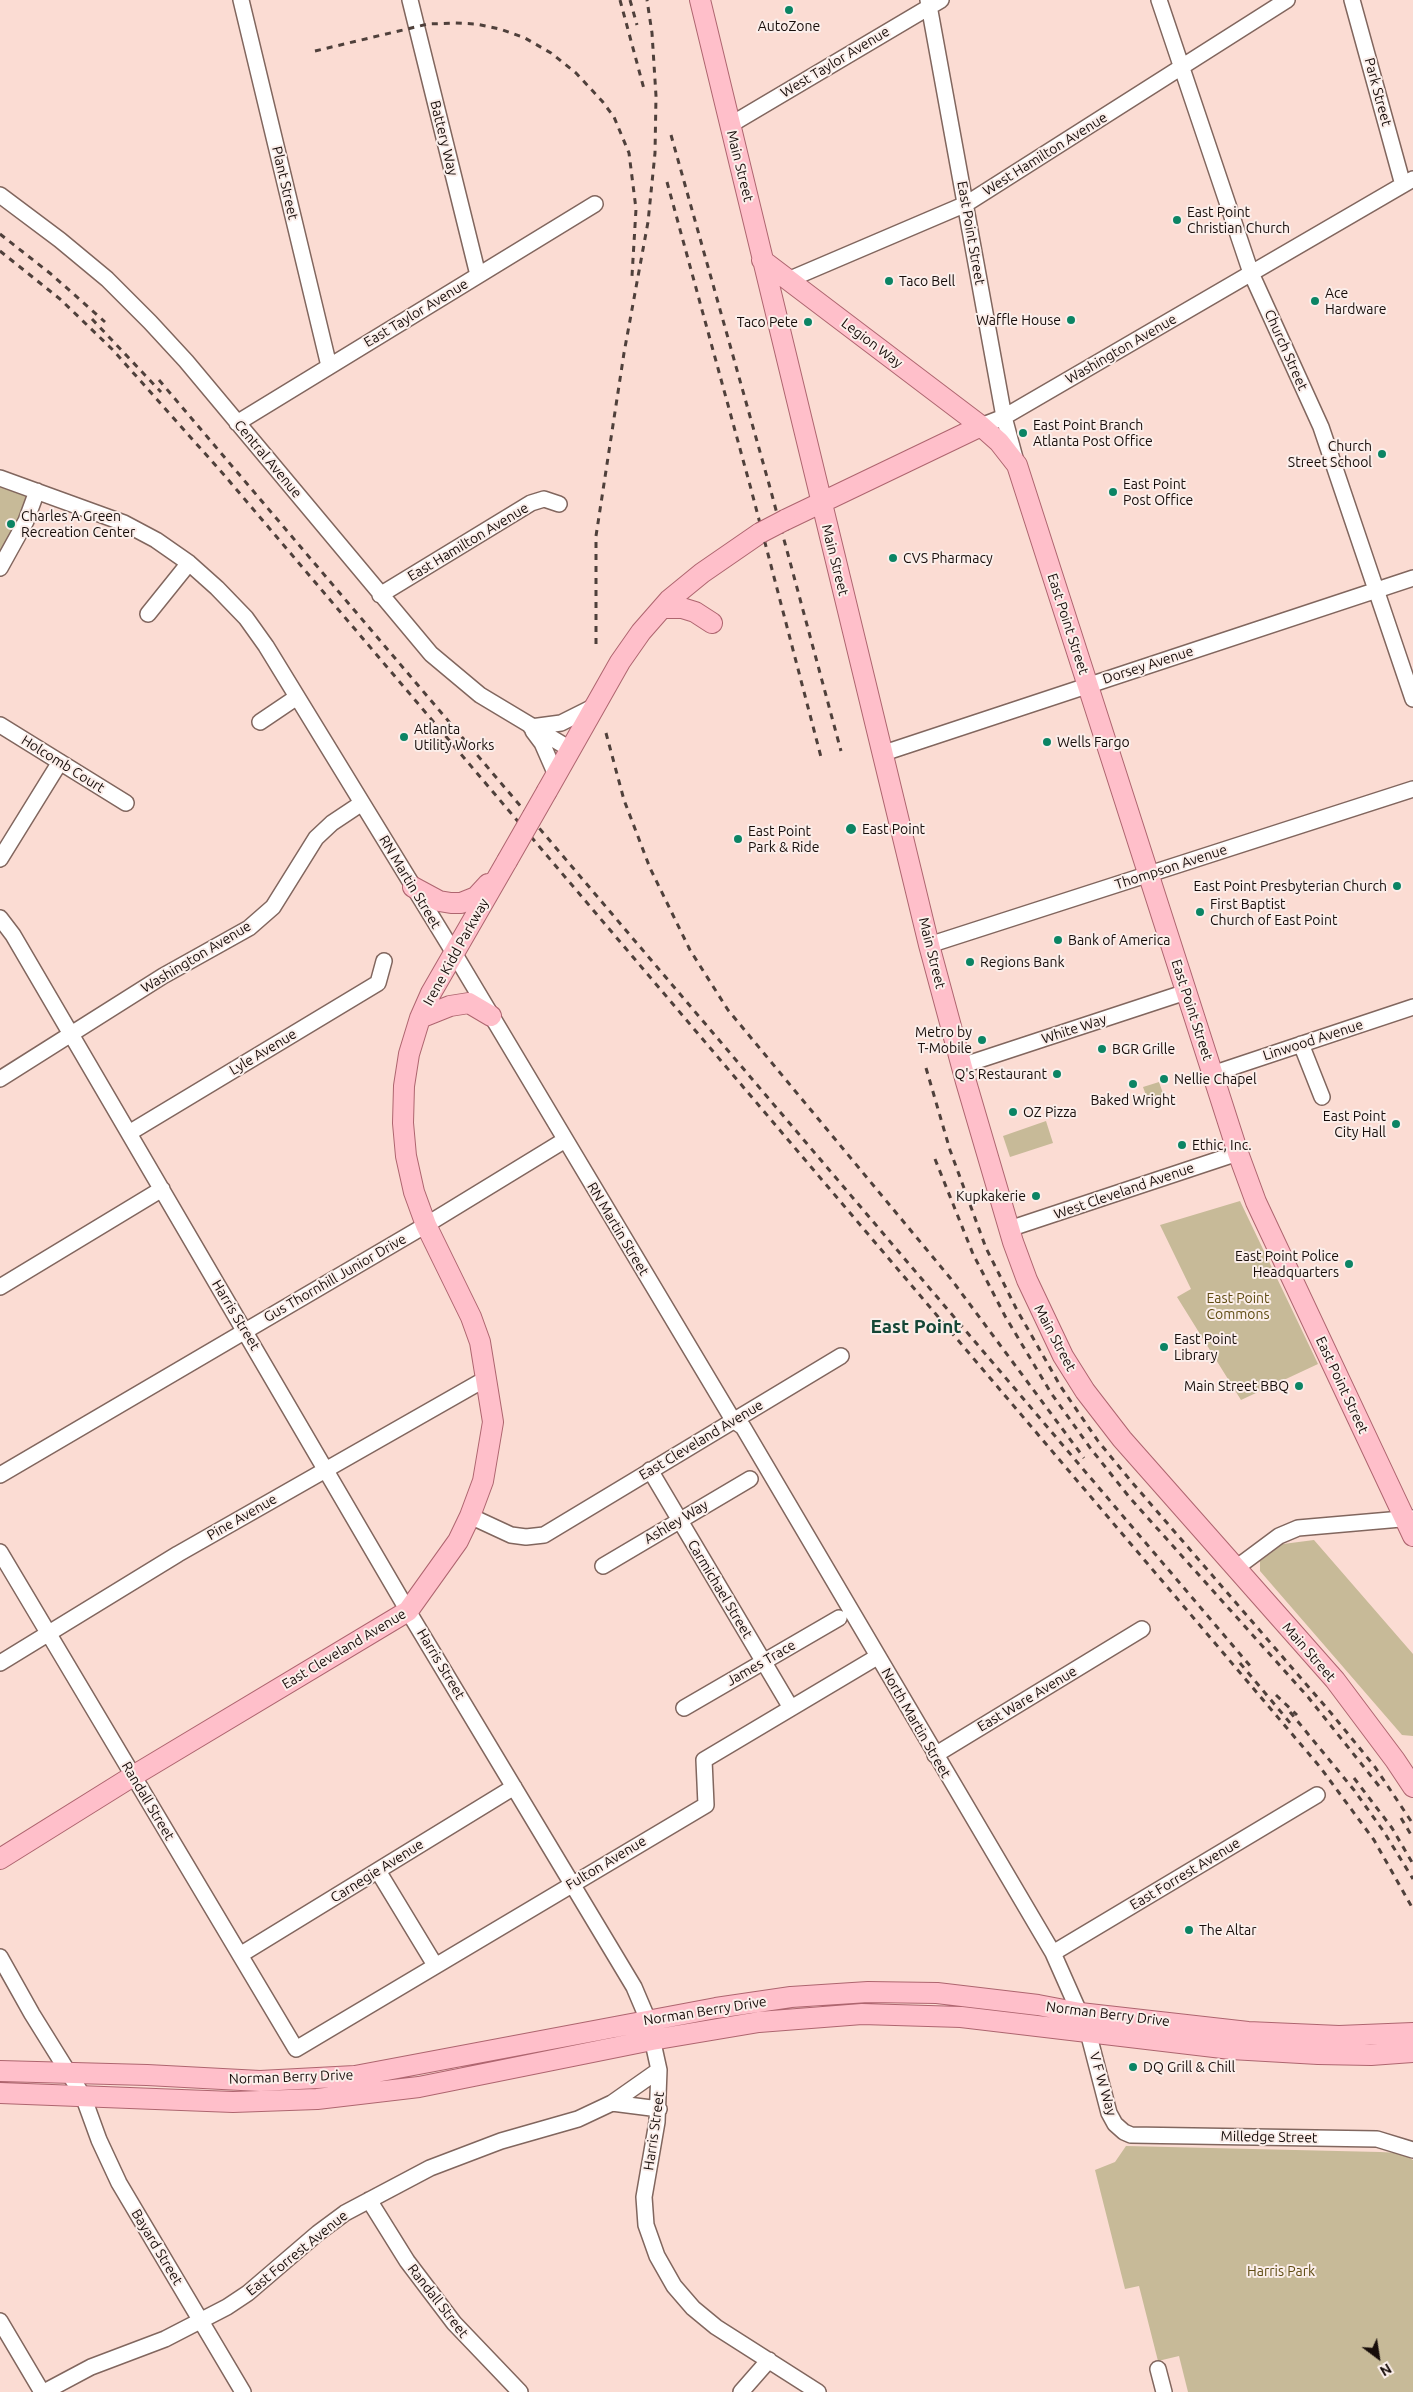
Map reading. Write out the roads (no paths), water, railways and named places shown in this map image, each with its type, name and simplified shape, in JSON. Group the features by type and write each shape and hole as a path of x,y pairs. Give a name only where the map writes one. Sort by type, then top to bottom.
{"main road":[{"name":"Main Street","path":"700,0 929,945 961,1066 1009,1230 1027,1280 1044,1319 1086,1391 1122,1439 1404,1757 1413,1787"},
{"name":"Legion Way","path":"762,260 981,426"},
{"name":"Washington Avenue","path":"821,502 981,426"},
{"name":"East Point Street","path":"981,426 999,442 1017,465 1212,1074 1256,1202 1410,1524"},
{"name":"Irene Kidd Parkway","path":"470,1516 483,1480 493,1422 480,1342 471,1317 426,1225 412,1185 406,1156 402,1123 406,1070 420,1018 454,953 570,749 620,662 641,632 662,608 702,573 760,533 821,502"},
{"path":"662,608 682,608 695,612 712,623"},
{"path":"413,887 439,901 461,903 476,897 504,866"},
{"path":"420,1018 450,1006 469,1004 491,1016"},
{"name":"East Cleveland Avenue","path":"0,1859 132,1776 408,1611 444,1563 470,1516"},
{"name":"Norman Berry Drive","path":"0,2071 147,2075 260,2081 355,2076 648,2020 791,1997 904,1992 937,1992 1038,2005 1080,2013 1248,2032 1339,2036 1413,2033"},
{"name":"Norman Berry Drive","path":"0,2093 233,2102 317,2099 419,2087 652,2040 760,2022 862,2014 961,2017 1231,2049 1336,2054 1413,2052"}],"street":[{"name":"Plant Street","path":"241,0 329,366"},
{"name":"Battery Way","path":"410,0 478,275"},
{"name":"Church Street","path":"1158,0 1251,273 1321,427 1413,699"},
{"name":"West Hamilton Avenue","path":"788,280 966,204 1287,0"},
{"name":"Park Street","path":"1352,0 1408,182"},
{"name":"West Taylor Avenue","path":"730,125 933,2"},
{"name":"East Point Street","path":"933,2 966,204 1004,417 1017,465"},
{"name":"Washington Avenue","path":"981,426 1004,417 1408,182"},
{"name":"Central Avenue","path":"0,195 60,240 107,279 174,347 431,654 458,680 531,727 570,749"},
{"name":"East Taylor Avenue","path":"238,423 595,204"},
{"name":"RN Martin Street","path":"0,478 124,523 156,540 189,563 246,618 297,697 454,953 733,1420"},
{"path":"0,568 26,520 37,491"},
{"name":"East Hamilton Avenue","path":"380,595 531,502 544,500 559,504"},
{"path":"148,614 189,563"},
{"name":"Dorsey Avenue","path":"884,753 1413,578"},
{"path":"260,722 297,697"},
{"path":"531,727 561,723 595,706"},
{"name":"Holcomb Court","path":"0,725 126,803"},
{"name":"Central Avenue","path":"531,727 542,743 552,783"},
{"path":"0,859 60,762"},
{"name":"Thompson Avenue","path":"929,945 1413,789"},
{"name":"Washington Avenue","path":"0,1079 163,976 249,928 273,906 316,838 332,823 362,803"},
{"name":"Harris Street","path":"0,918 13,935 246,1330 408,1611 634,1987 648,2020 659,2070 659,2109 644,2197 646,2225 657,2256 674,2286 693,2308 716,2327 818,2392"},
{"name":"Lyle Avenue","path":"129,1133 378,983 384,961"},
{"name":"White Way","path":"961,1066 1186,992"},
{"name":"Linwood Avenue","path":"1212,1074 1413,1007"},
{"path":"1301,1044 1322,1097"},
{"name":"Gus Thornhill Junior Drive","path":"0,1475 426,1225 565,1140"},
{"name":"West Cleveland Avenue","path":"1009,1230 1238,1153"},
{"path":"0,1287 162,1190"},
{"name":"East Cleveland Avenue","path":"470,1516 512,1534 526,1536 544,1535 841,1356"},
{"name":"Pine Avenue","path":"0,1663 170,1559 487,1378"},
{"name":"North Martin Street","path":"733,1420 743,1427 934,1755 1053,1953 1088,2032"},
{"name":"Carmichael Street","path":"650,1470 791,1708"},
{"name":"Ashley Way","path":"603,1566 750,1479"},
{"path":"1236,1568 1279,1536 1298,1528 1410,1524"},
{"name":"Randall Street","path":"0,1552 296,2049"},
{"name":"James Trace","path":"684,1708 839,1618"},
{"name":"East Ware Avenue","path":"934,1755 1142,1629"},
{"name":"Fulton Avenue","path":"296,2049 706,1804 704,1760 877,1657"},
{"name":"Carnegie Avenue","path":"240,1955 514,1787"},
{"name":"East Forrest Avenue","path":"1053,1953 1317,1795"},
{"path":"378,1871 434,1965"},
{"name":"Bayard Street","path":"0,1957 68,2074 83,2096 99,2140 119,2183 243,2392"},
{"name":"V F W Way","path":"1088,2032 1109,2113 1115,2124 1124,2132"},
{"name":"East Forrest Avenue","path":"43,2392 91,2367 165,2339 201,2322 248,2293 318,2233 345,2213 430,2168 501,2141 578,2119 612,2103 659,2070"},
{"path":"612,2103 659,2109"},
{"name":"Milledge Street","path":"1124,2132 1155,2136 1377,2139 1413,2150"},
{"name":"Randall Street","path":"369,2200 407,2261 454,2323 520,2392"},
{"path":"0,2321 43,2392"},
{"path":"741,2392 769,2360"},
{"path":"1158,2369 1164,2392"}],"railway":[{"path":"620,0 644,89"},
{"path":"630,0 637,25"},
{"path":"596,644 596,536 624,353 648,222 655,153 656,96 652,33 647,0"},
{"path":"315,51 428,24 455,23 476,24 500,29 525,38 551,53 576,73 602,101 614,117 629,153 636,209 632,276"},
{"path":"671,135 769,484 841,751"},
{"path":"667,182 751,489 821,757"},
{"path":"0,234 51,274 105,322"},
{"path":"0,251 60,299 113,350 225,476 1320,1767 1374,1840 1413,1909"},
{"path":"92,319 161,392"},
{"path":"159,380 1251,1667"},
{"path":"606,733 624,800 650,868 690,950 728,1010 951,1279 1084,1458"},
{"path":"926,1068 950,1150 986,1248 1017,1310 1061,1387 1098,1441 1130,1480 1331,1713 1375,1767 1413,1824"},
{"path":"935,1159 973,1254 1005,1316 1051,1393 1091,1449 1130,1498 1308,1697 1379,1786"},
{"path":"1240,1663 1291,1724"},
{"path":"1276,1695 1297,1715"},
{"path":"1290,1712 1354,1790 1384,1832 1413,1879"},
{"path":"1354,1778 1392,1828 1413,1864"},
{"path":"1401,1818 1413,1838"}],"place":[{"name":"AutoZone","path":"789,10"},
{"name":"East Point Christian Church","path":"1177,220"},
{"name":"Taco Bell","path":"889,281"},
{"name":"Ace Hardware","path":"1315,301"},
{"name":"Waffle House","path":"1071,320"},
{"name":"Taco Pete","path":"808,322"},
{"name":"East Point Branch Atlanta Post Office","path":"1023,433"},
{"name":"Church Street School","path":"1382,454"},
{"name":"East Point Post Office","path":"1113,492"},
{"name":"Charles A Green Recreation Center","path":"11,524"},
{"name":"CVS Pharmacy","path":"893,558"},
{"name":"Atlanta Utility Works","path":"404,737"},
{"name":"Wells Fargo","path":"1047,742"},
{"name":"East Point","path":"851,829"},
{"name":"East Point Park & Ride","path":"738,839"},
{"name":"East Point Presbyterian Church","path":"1397,886"},
{"name":"First Baptist Church of East Point","path":"1200,912"},
{"name":"Bank of America","path":"1058,940"},
{"name":"Regions Bank","path":"970,962"},
{"name":"Metro by T-Mobile","path":"982,1040"},
{"name":"BGR Grille","path":"1102,1049"},
{"name":"Q's Restaurant","path":"1057,1074"},
{"name":"Nellie Chapel","path":"1164,1079"},
{"name":"Baked Wright","path":"1133,1084"},
{"name":"OZ Pizza","path":"1013,1112"},
{"name":"East Point City Hall","path":"1396,1124"},
{"name":"Ethic, Inc.","path":"1182,1145"},
{"name":"Kupkakerie","path":"1036,1196"},
{"name":"East Point Police Headquarters","path":"1349,1264"},
{"name":"East Point Library","path":"1164,1347"},
{"name":"Main Street BBQ","path":"1299,1386"},
{"name":"The Altar","path":"1189,1930"},
{"name":"DQ Grill & Chill","path":"1133,2067"}],"district":[{"name":"East Point","path":"916,1327"}],"park label":[{"name":"East Point Commons","path":"1238,1306"},
{"name":"Harris Park","path":"1281,2271"}]}
